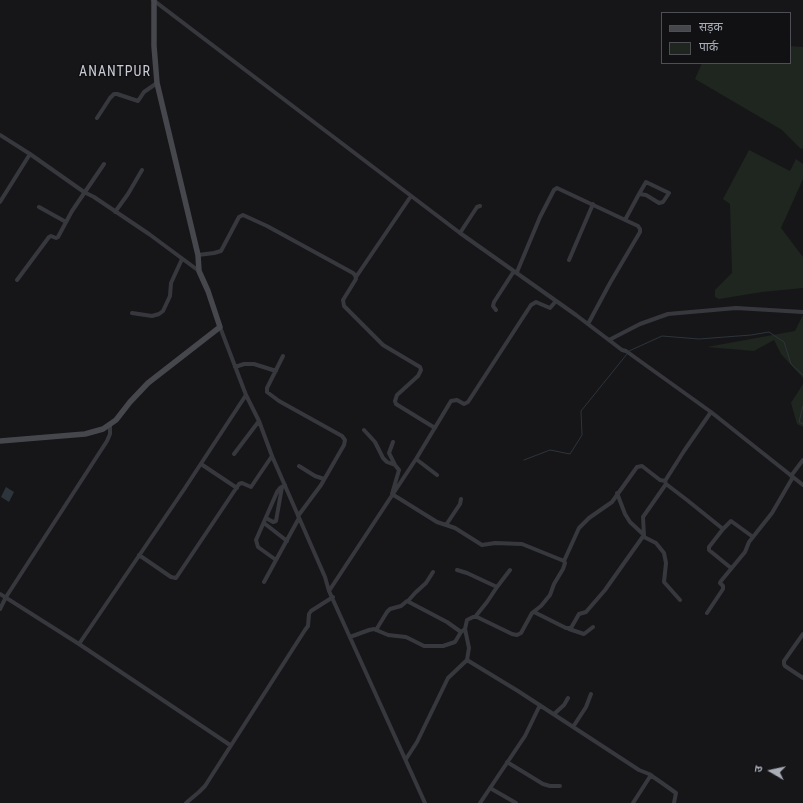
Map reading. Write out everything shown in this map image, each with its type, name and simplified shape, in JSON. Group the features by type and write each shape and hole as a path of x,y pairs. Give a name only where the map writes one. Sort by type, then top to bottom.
{"street":[{"path":"153,0 154,46 157,83 198,255 199,271 208,291 246,395 258,421 283,486 424,803"},
{"path":"153,0 460,234 516,272 622,350 626,351 711,412 803,485"},
{"path":"97,118 114,94 138,101 144,92 157,83"},
{"path":"0,135 84,192 150,234 199,271"},
{"path":"0,202 30,154"},
{"path":"17,280 49,237 58,237 84,192 104,164"},
{"path":"116,212 142,170"},
{"path":"625,220 639,194 646,182 668,192 663,202 659,203 646,195 639,194"},
{"path":"496,310 493,306 494,302 516,272 540,217 555,188 559,188 638,226 640,229 640,232 588,324"},
{"path":"411,196 356,277 343,300 344,306 383,345 420,367 418,376 399,392 395,401 399,408 435,428"},
{"path":"569,260 593,204"},
{"path":"460,234 477,207 480,206"},
{"path":"39,207 66,222"},
{"path":"198,255 221,251 239,217 245,216 321,255 353,273 356,277"},
{"path":"132,313 152,316 163,311 170,296 171,283 182,259"},
{"path":"329,591 416,459 451,401 457,400 464,404 468,402 531,305 536,302 550,308 556,301"},
{"path":"609,340 640,324 668,314 736,308 803,312"},
{"path":"0,441 85,434 95,432 110,425 148,382 220,327"},
{"path":"264,582 287,541 298,517 321,485 344,445 345,440 342,436 279,401 267,392 267,388 283,356"},
{"path":"236,367 244,364 254,364 276,371"},
{"path":"79,644 246,395"},
{"path":"568,628 572,626 580,613 586,612 605,590 644,536 642,517 666,483 684,451 711,412"},
{"path":"234,454 258,421"},
{"path":"0,609 6,597 108,441 110,425"},
{"path":"364,430 375,442 387,462 395,465"},
{"path":"392,494 399,470 389,453 393,442"},
{"path":"139,555 171,577 176,578 240,483 251,486 272,456"},
{"path":"416,459 436,475"},
{"path":"707,613 723,589 723,586 720,583 721,581 745,552 753,537 772,513 792,476 803,460"},
{"path":"201,464 237,488"},
{"path":"299,466 315,476 324,479"},
{"path":"475,617 512,634 517,635 524,630 532,613 541,606 550,595 564,566 564,561 572,541 580,528 589,518 612,502 634,469 639,466 642,466 666,483 722,529"},
{"path":"276,560 256,544 256,540 277,492 283,486"},
{"path":"266,518 276,522 283,486"},
{"path":"618,493 627,518 644,536 656,543 664,553 666,563 664,582 680,600"},
{"path":"392,494 437,522 456,528 482,545 495,543 522,544 564,561"},
{"path":"446,525 460,504 461,499"},
{"path":"731,568 708,549 722,529 730,521 733,521 753,537"},
{"path":"264,523 287,541"},
{"path":"457,570 497,587"},
{"path":"406,760 418,742 448,678 467,660 469,648 465,629 467,620 475,617 510,570"},
{"path":"376,630 387,612 392,608 408,601 426,583 433,572"},
{"path":"0,594 79,644 230,745"},
{"path":"186,803 205,786 230,745 306,630 311,611 333,597"},
{"path":"408,601 447,622 461,632"},
{"path":"534,612 563,627 582,634 585,634 593,627"},
{"path":"350,637 370,630 376,630 402,636 428,647 443,646 452,644 458,639 461,632 465,629"},
{"path":"803,634 784,661 786,667 803,678"},
{"path":"467,660 540,705 639,770 651,775 675,792 676,795 674,803"},
{"path":"573,727 586,707 591,694"},
{"path":"554,714 564,705 568,698"},
{"path":"480,803 525,736 540,705"},
{"path":"507,762 543,784 560,786"},
{"path":"633,803 651,775"},
{"path":"490,788 516,803"}],"green space":[{"path":"791,46 803,47 803,148 801,149 782,130 695,79 702,64 791,64"},
{"path":"749,150 790,171 796,159 803,164 803,179 781,228 803,257 803,288 762,292 719,299 715,297 715,290 732,273 730,204 723,199"},
{"path":"803,315 803,378 781,354 774,340 754,351 707,347 795,331"},
{"path":"803,384 803,427 797,424 791,403"}],"shaded area":[{"path":"6,487 14,492 9,502 1,497"}],"waterway":[{"path":"629,351 662,336 699,339 769,332 784,342 791,364 803,375"},
{"path":"524,460 550,450 570,454 582,435 581,411 627,354"},
{"path":"803,406 799,422 803,424"}],"district":[{"name":"ANANTPUR","path":"115,72"}]}
